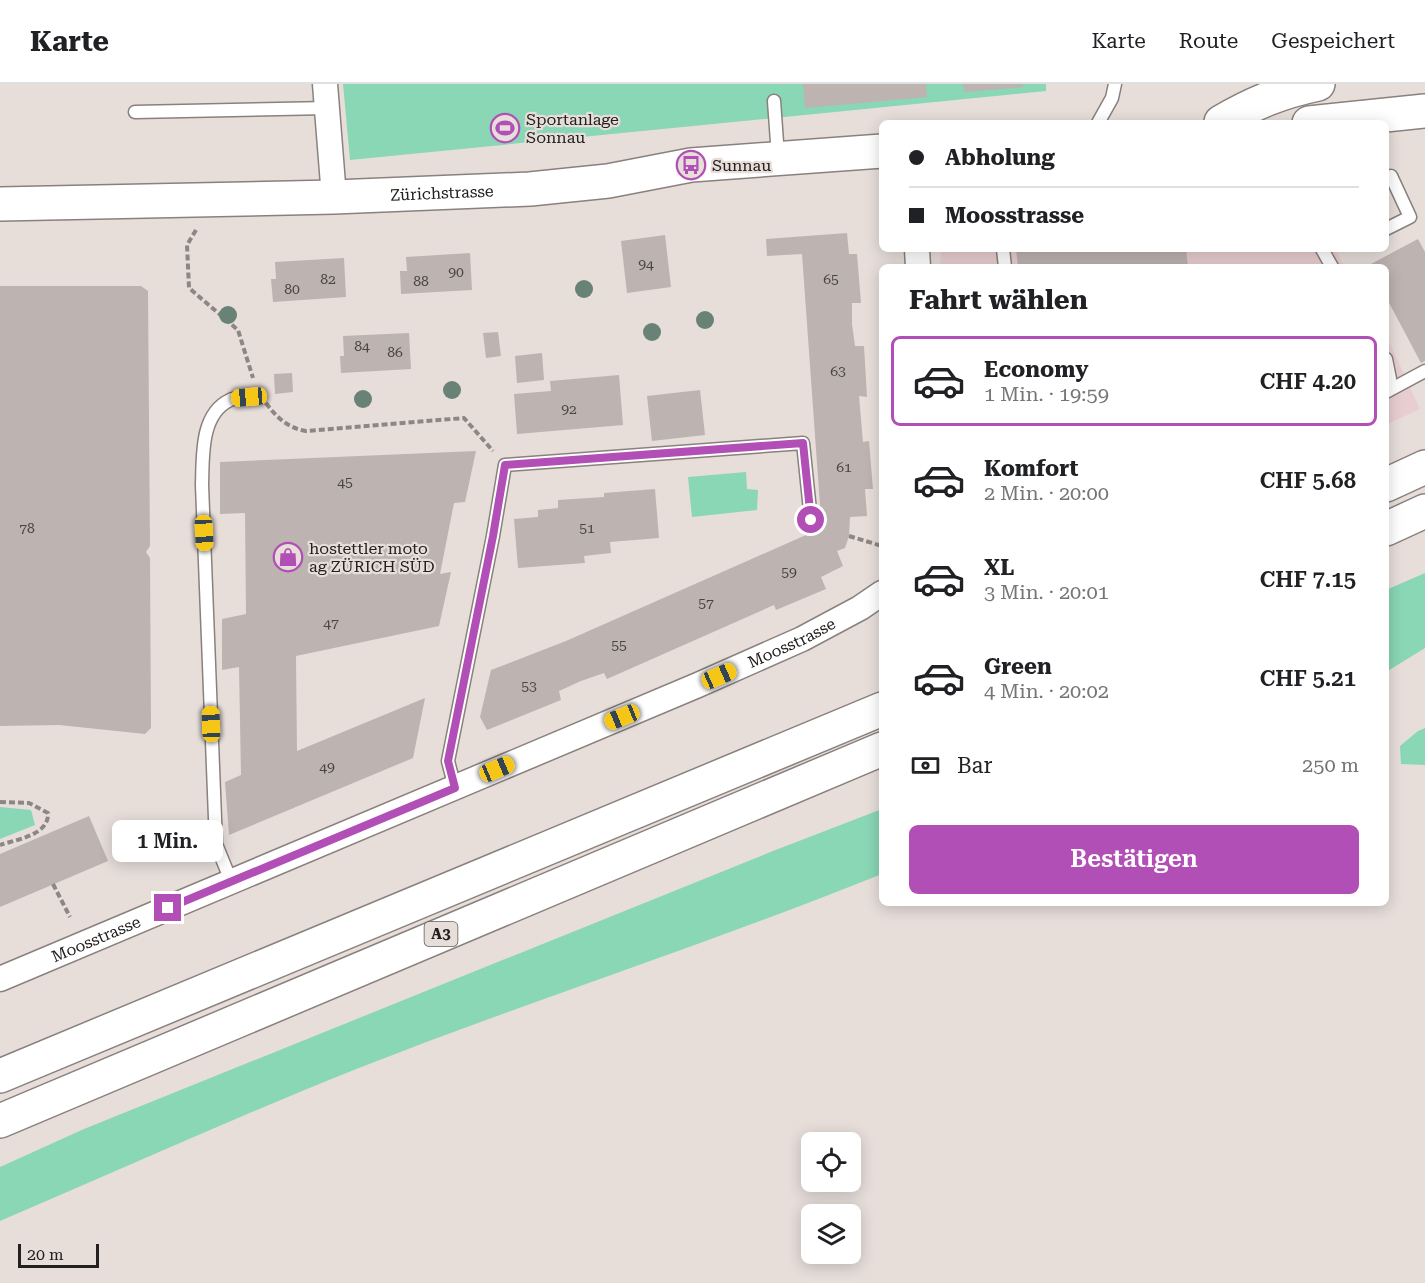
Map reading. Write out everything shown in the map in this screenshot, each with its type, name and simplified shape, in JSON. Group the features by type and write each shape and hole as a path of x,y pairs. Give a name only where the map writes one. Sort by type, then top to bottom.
{"main road":[{"path":"1226,120 1255,103 1305,102 1425,111"},
{"name":"Zürichstrasse","path":"0,204 334,197 530,189 608,181 691,165 879,152"},
{"path":"1389,484 1425,467"},
{"path":"1389,527 1425,511"},
{"path":"1389,536 1425,525"},
{"name":"A3","path":"0,1076 879,710"},
{"name":"A3","path":"0,1120 879,750"}],"street":[{"path":"326,84 334,197"},
{"name":"Moosstrasse","path":"0,979 698,685 802,639 860,608 879,595"}],"lane":[{"path":"1100,120 1112,98 1115,84"},
{"path":"774,101 778,158"},
{"path":"135,112 328,108"},
{"path":"1389,228 1410,217 1391,176"},
{"path":"1389,389 1425,371"},
{"path":"231,881 216,843 202,485 207,431 216,409 232,399 249,397"},
{"path":"455,788 448,761 505,465 803,443 811,520"}],"path":[{"path":"196,229 187,245 189,288 238,330 254,381"},
{"path":"262,397 280,420 293,429 306,431 464,418 505,465"},
{"path":"849,536 879,545"},
{"path":"0,802 30,803 48,813 48,821 42,830 0,845"},
{"path":"53,884 70,917"}],"shaded area":[{"path":"941,252 1337,252 1343,264 940,264"},
{"path":"1389,342 1420,409 1389,424"}],"green space":[{"name":"Sportanlage Sonnau","path":"343,84 1046,84 1046,91 350,160"},
{"path":"746,472 747,489 758,490 757,510 692,517 688,477"},
{"path":"1425,573 1425,648 1389,670 1389,589"},
{"path":"1425,728 1425,765 1401,764 1400,746"},
{"path":"0,807 31,810 35,825 0,839"},
{"path":"879,810 879,875 359,1068 0,1221 0,1167 84,1129"}],"building":[{"path":"803,84 926,84 927,97 805,108"},
{"path":"963,84 1023,84 1023,87 964,92"},
{"path":"847,233 849,254 857,254 861,303 852,303 852,324 855,346 864,346 867,397 859,396 863,442 869,441 873,489 865,489 867,516 850,517 849,536 845,548 837,551 843,566 821,577 826,589 776,610 774,605 607,679 604,673 581,681 559,691 561,700 487,730 480,717 491,670 566,641 824,527 821,519 802,254 767,256 766,239"},
{"path":"665,235 671,287 627,293 621,241"},
{"path":"1418,239 1425,252 1425,361 1421,363 1389,303 1389,264 1371,264"},
{"path":"1016,252 1186,252 1188,264 1018,264"},
{"path":"470,253 472,290 401,294 400,271 407,271 406,257"},
{"path":"344,258 346,297 273,302 271,279 276,279 275,262"},
{"path":"0,286 141,286 148,291 150,546 146,552 150,558 151,728 145,734 59,725 0,726"},
{"path":"498,332 501,356 486,358 483,333"},
{"path":"409,333 411,369 341,373 340,356 344,356 343,336"},
{"path":"542,353 544,380 517,383 515,356"},
{"path":"292,373 293,392 275,394 274,374"},
{"path":"619,375 623,425 517,434 514,394 551,391 550,381"},
{"path":"700,390 705,435 652,441 647,396"},
{"path":"476,451 465,502 454,503 440,574 451,572 439,626 296,656 297,751 425,698 413,758 229,835 225,782 241,775 239,667 222,670 222,619 246,614 245,513 220,514 220,462"},
{"path":"655,489 659,538 610,542 611,553 584,556 585,563 518,568 514,519 538,517 538,510 558,508 558,500 604,497 604,493"},
{"path":"89,816 108,861 0,907 0,854"}],"place":[{"name":"Sportanlage Sonnau","path":"505,128"},
{"name":"Sunnau","path":"691,165"},
{"name":"hostettler moto ag ZÜRICH SÜD","path":"288,557"}],"route":[{"path":"168,908 455,788 448,761 505,465 803,443 811,520"}]}
